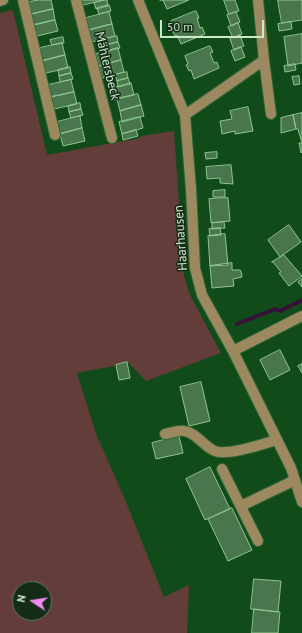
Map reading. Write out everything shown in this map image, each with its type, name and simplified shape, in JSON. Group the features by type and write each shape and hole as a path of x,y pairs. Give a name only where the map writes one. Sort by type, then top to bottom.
{"street":[{"path":"23,0 55,135"},
{"name":"Mählersbeck","path":"76,0 112,138"},
{"name":"Haarhausen","path":"138,0 184,115 191,189 195,268 202,295 233,351 290,468 302,502"},
{"path":"258,0 271,114"},
{"path":"184,115 264,60"},
{"path":"233,351 302,316"},
{"path":"165,434 182,430 189,432 214,451 221,453 276,440"},
{"path":"222,468 258,541"},
{"path":"241,506 295,480"}],"shaded area":[{"path":"13,10 47,155 140,138 141,136 174,131 184,275 189,293 221,353 146,381 129,363 77,373 96,434 124,497 164,597 189,585 187,633 0,633 0,13"}],"building":[{"path":"51,0 53,9 32,14 29,2"},
{"path":"82,0 104,0 83,5"},
{"path":"107,0 108,6 96,9 94,3"},
{"path":"163,0 189,0 167,9"},
{"path":"224,0 235,0 239,11 229,14"},
{"path":"278,0 302,0 302,20 282,23"},
{"path":"109,5 111,11 99,14 97,8"},
{"path":"53,9 55,20 34,25 32,14"},
{"path":"196,11 199,18 197,18 200,28 202,27 205,34 181,44 177,35 175,36 172,30 175,29 171,21"},
{"path":"109,12 112,24 89,30 86,18"},
{"path":"236,12 240,22 231,26 227,15"},
{"path":"55,20 58,31 37,36 34,25"},
{"path":"291,22 292,29 279,31 278,24"},
{"path":"238,23 242,34 233,38 228,27"},
{"path":"112,24 115,36 92,42 89,30"},
{"path":"302,34 302,63 288,66 284,37"},
{"path":"240,35 244,46 234,50 230,39"},
{"path":"117,36 118,42 106,45 105,39"},
{"path":"63,37 64,43 52,45 50,40"},
{"path":"118,42 120,48 108,51 106,45"},
{"path":"62,43 65,55 42,61 40,48"},
{"path":"210,46 213,52 210,53 214,63 217,62 219,68 194,79 191,70 189,71 186,65 188,64 185,56"},
{"path":"241,47 245,57 235,61 231,51"},
{"path":"118,48 121,60 99,66 96,54"},
{"path":"65,55 68,68 46,73 42,61"},
{"path":"121,60 124,72 102,78 99,66"},
{"path":"295,64 296,70 285,72 284,66"},
{"path":"70,67 71,73 59,76 58,70"},
{"path":"127,72 128,78 117,81 115,75"},
{"path":"71,73 73,79 60,82 59,76"},
{"path":"299,76 300,84 294,85 292,77"},
{"path":"128,78 130,84 118,87 117,81"},
{"path":"71,80 74,92 51,97 48,85"},
{"path":"131,83 134,95 113,100 110,89"},
{"path":"74,92 77,104 54,109 51,97"},
{"path":"138,94 141,105 120,111 117,99"},
{"path":"80,103 81,109 69,112 68,106"},
{"path":"141,105 144,116 122,122 120,111"},
{"path":"248,107 253,131 235,134 235,131 222,134 220,121 232,119 230,111"},
{"path":"81,109 83,115 71,118 69,112"},
{"path":"302,113 302,143 298,129 296,129 293,115"},
{"path":"293,115 296,129 281,133 281,118"},
{"path":"80,116 82,128 60,134 57,122"},
{"path":"140,117 143,128 122,134 119,122"},
{"path":"82,128 85,141 63,146 60,134"},
{"path":"136,130 138,136 123,140 122,134"},
{"path":"299,143 302,143 302,152 301,153"},
{"path":"217,152 217,158 206,159 205,153"},
{"path":"231,165 233,184 220,183 220,178 207,179 206,167"},
{"path":"225,190 225,197 213,197 213,191"},
{"path":"228,198 230,221 211,223 209,199"},
{"path":"224,222 225,228 212,229 212,223"},
{"path":"289,225 301,242 280,257 268,240"},
{"path":"220,228 221,235 210,236 209,229"},
{"path":"225,234 228,265 210,266 208,236"},
{"path":"284,255 302,276 289,286 279,273 281,272 272,262"},
{"path":"232,263 232,270 240,270 242,277 233,279 234,286 212,288 210,266"},
{"path":"302,279 302,287 298,282"},
{"path":"280,350 290,370 270,380 260,360"},
{"path":"127,362 130,378 119,380 116,365"},
{"path":"302,364 302,373 298,366"},
{"path":"201,382 210,421 189,426 180,387"},
{"path":"179,436 183,453 156,459 152,443"},
{"path":"210,467 230,509 205,520 186,479"},
{"path":"232,508 252,550 228,561 208,519"},
{"path":"254,579 281,581 278,612 251,609"},
{"path":"254,609 280,612 278,633 252,633"}],"waterway":[{"path":"237,324 275,309 280,311 302,300"}]}
